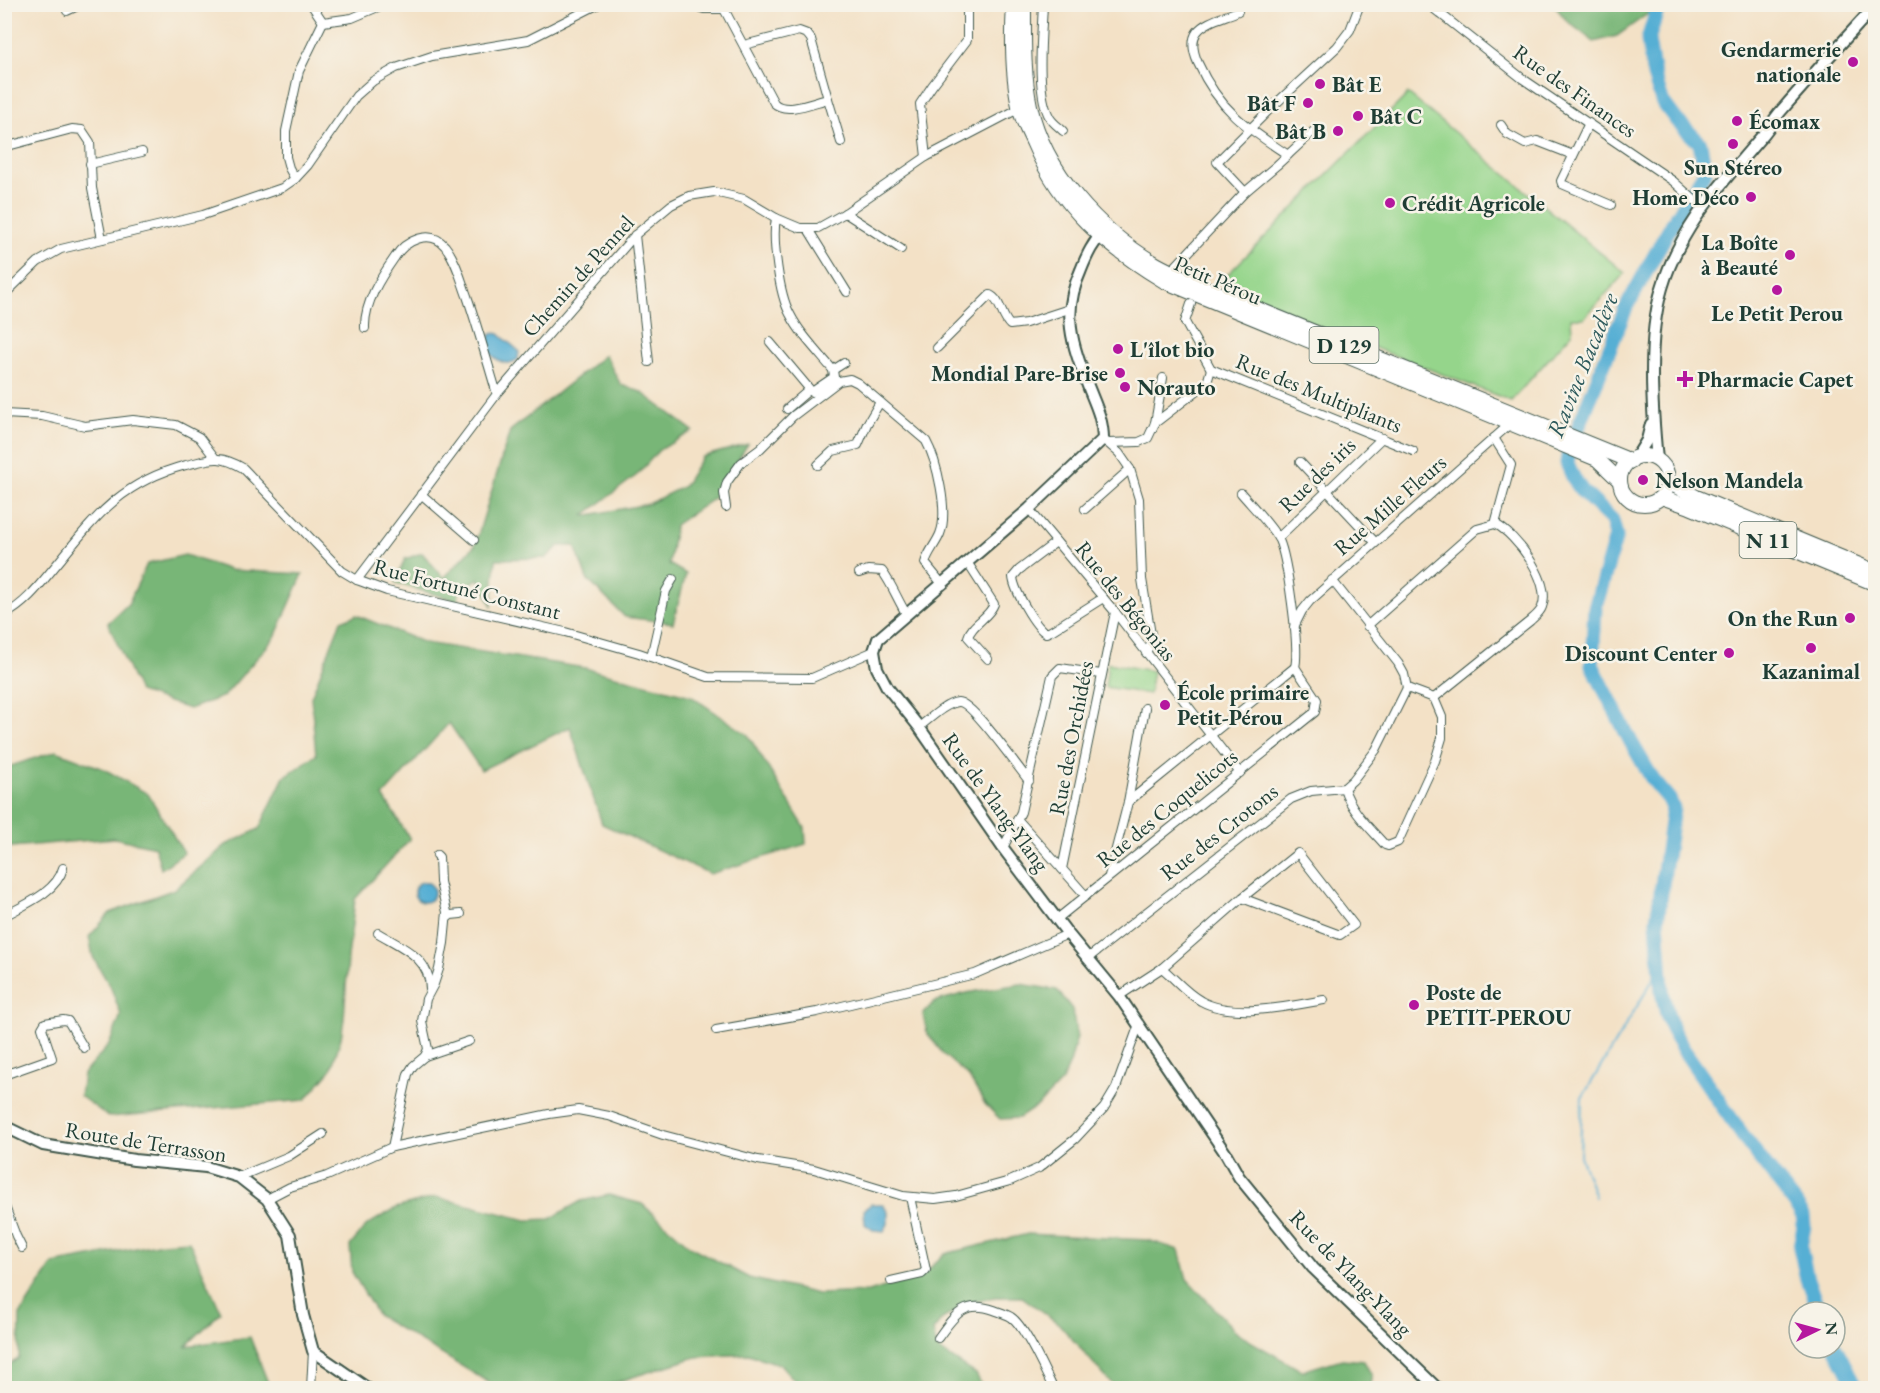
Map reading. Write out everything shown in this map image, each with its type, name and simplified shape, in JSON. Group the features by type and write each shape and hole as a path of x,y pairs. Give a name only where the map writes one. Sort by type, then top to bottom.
{"highway":[{"name":"Petit Pérou","path":"1014,4 1014,56 1025,107 1058,171 1090,211 1103,232 1138,252 1167,277 1572,444 1597,459 1620,481"},
{"name":"Petit Pérou","path":"1024,4 1025,107"},
{"name":"Petit Pérou","path":"1572,444 1634,459"},
{"name":"D 129","path":"1634,459 1647,456 1657,460"},
{"path":"1620,481 1623,469 1634,459"},
{"path":"1657,460 1665,470 1668,482 1661,497"},
{"name":"D 129","path":"1620,481 1627,497 1638,503 1651,503 1661,497"},
{"name":"N 11","path":"1668,482 1696,497 1875,572"},
{"name":"N 11","path":"1661,497 1875,584"}],"street":[{"path":"67,11 82,4"},
{"path":"311,4 323,21"},
{"path":"323,21 352,18 385,4"},
{"path":"4,295 38,262 70,245 203,215 274,191 295,179 316,154 356,96 365,87 396,68 432,56 528,40 599,4"},
{"path":"687,4 704,9 724,7 778,107 788,108 828,99"},
{"path":"926,156 920,105 967,40 967,4"},
{"path":"1043,4 1041,80 1043,99 1051,120 1063,131"},
{"path":"1245,192 1217,162 1336,47 1350,30 1360,4"},
{"name":"Rue des Finances","path":"1428,4 1523,79 1686,191 1699,204"},
{"path":"1657,460 1653,412 1654,328 1662,288 1699,204 1875,5"},
{"path":"1238,11 1198,30 1194,37 1193,49 1216,98 1249,130 1288,155"},
{"path":"295,179 286,157 286,131 299,70 323,21"},
{"path":"744,45 799,32 807,34 841,142"},
{"path":"847,292 808,229 824,226 926,156 1025,107"},
{"path":"1589,123 1561,183 1611,205"},
{"path":"1502,125 1507,134 1525,144 1538,141 1573,155"},
{"path":"1167,277 1245,192 1317,128"},
{"path":"4,147 78,129 85,133 90,142 93,194 102,239"},
{"path":"90,164 142,152"},
{"name":"Chemin de Pennel","path":"357,580 497,393 635,235 671,205 689,196 714,192 744,199 776,218 808,229"},
{"path":"845,213 901,249"},
{"path":"770,342 809,390 814,392 834,377 832,370 790,314 783,292 773,233 776,218"},
{"path":"1103,232 1089,250 1075,282 1070,309 1070,330 1074,350 1101,419 1106,441 1119,453 1130,469 1139,499 1142,579 1152,641 1146,653"},
{"path":"635,235 649,362"},
{"path":"364,328 366,313 380,279 398,252 408,243 418,239 429,236 438,239 453,259 462,282 497,393"},
{"path":"937,348 990,295 996,299 1010,325 1026,323 1070,309"},
{"name":"Rue des Multipliants","path":"1191,304 1185,322 1212,369 1413,451"},
{"path":"832,370 844,363"},
{"path":"1155,423 1207,383 1212,369"},
{"path":"874,651 879,639 1106,441 1143,441 1151,434 1163,378"},
{"path":"726,507 724,493 727,482 741,463 760,449 793,416 839,381 850,379 926,441 934,458 942,488 942,526 941,533 925,563 943,585"},
{"path":"787,409 809,390"},
{"path":"818,465 833,451 858,445 880,402"},
{"path":"1634,459 1647,440 1653,412"},
{"path":"4,414 42,416 86,426 133,420 176,424 199,437 215,458 174,468 138,483 96,516 33,593 4,615"},
{"name":"Rue Mille Fleurs","path":"1294,627 1306,605 1332,580 1514,420"},
{"name":"Rue des iris","path":"1278,538 1382,438"},
{"path":"1494,438 1511,465 1495,524"},
{"name":"Rue Fortuné Constant","path":"215,458 225,459 243,468 330,559 357,580 387,591 565,632 651,657 708,677 804,678 819,676 874,651"},
{"path":"1300,462 1375,542"},
{"path":"1085,509 1130,469"},
{"path":"1128,802 1295,667 1297,649 1284,557 1278,538 1241,493"},
{"path":"421,494 474,540"},
{"name":"Rue des Bégonias","path":"1029,509 1116,612 1240,773"},
{"path":"1367,626 1477,529 1495,524"},
{"path":"1434,698 1530,621 1543,607 1540,577 1513,539 1495,524"},
{"path":"1056,542 1019,570 1014,577 1016,589 1042,631 1051,632 1103,598"},
{"path":"967,562 994,604 992,611 970,631 968,637 988,659"},
{"path":"859,573 868,570 882,572 907,615"},
{"path":"651,657 666,591 673,579"},
{"path":"1332,580 1398,663 1404,674 1407,688 1376,750 1360,773 1344,788 1357,814 1388,846 1398,842 1428,778 1442,738 1442,717 1434,698 1407,688"},
{"name":"Rue des Orchidées","path":"1062,869 1101,674 1116,612"},
{"name":"Rue de Ylang-Ylang","path":"874,651 881,676 1003,848 1068,934 1119,996 1226,1154 1239,1178 1313,1268 1429,1386"},
{"name":"Rue des Coquelicots","path":"1057,919 1315,712 1317,700 1295,667"},
{"path":"1003,848 1018,820 1029,782 1052,676 1060,668 1101,674"},
{"path":"919,727 947,707 963,702 975,712 1029,782"},
{"path":"1109,876 1128,802 1145,708"},
{"name":"Rue des Crotons","path":"1088,958 1291,799 1311,791 1344,788"},
{"path":"1018,820 1086,896"},
{"path":"1119,996 1162,968 1242,898 1298,853 1354,925 1340,935 1242,898"},
{"path":"430,989 439,969 447,918 437,855"},
{"path":"4,916 48,889 58,880 63,868"},
{"path":"447,918 450,915 461,914"},
{"path":"378,933 417,956 428,977 430,989 422,1021 428,1049 425,1056"},
{"path":"716,1030 817,1012 975,974 1068,934"},
{"path":"1162,968 1203,1002 1232,1011 1287,1007 1324,1000"},
{"path":"4,1075 52,1058 42,1028 45,1023 68,1021 84,1048"},
{"path":"267,1198 290,1187 327,1176 392,1147 578,1110 609,1116 663,1135 758,1160 814,1169 910,1197 934,1199 956,1196 1010,1181 1039,1168 1075,1139 1104,1108 1116,1088 1138,1024"},
{"path":"392,1147 408,1074 413,1066 425,1056 470,1041"},
{"name":"Route de Terrasson","path":"4,1126 44,1145 134,1160 206,1167 239,1177 267,1198 290,1235 303,1315 313,1352"},
{"path":"239,1177 289,1156 323,1134"},
{"path":"891,1281 922,1274 926,1270 910,1197"},
{"path":"4,1204 22,1248"},
{"path":"938,1338 954,1317 976,1305 1010,1316 1020,1325 1053,1389"},
{"path":"311,1389 313,1352"},
{"path":"313,1352 367,1389"}],"green space":[{"path":"1554,5 1660,5 1617,36 1594,42 1567,21"},
{"path":"1408,94 1625,273 1584,318 1571,318 1572,333 1511,401 1244,297 1220,282"},
{"path":"605,355 621,385 641,392 693,431 659,450 637,475 583,516 648,504 684,486 702,457 748,444 714,498 675,525 669,564 686,574 673,623 625,617 587,579 575,546 559,546 546,558 496,559 492,606 479,578 459,591 458,601 395,583 405,559 422,553 444,578 475,545 510,431"},
{"path":"185,555 230,570 303,574 275,637 224,696 189,709 139,692 108,623 128,604 147,564"},
{"path":"356,615 425,643 585,668 691,696 748,735 805,828 806,844 710,874 602,824 570,727 481,770 449,723 383,796 410,839 355,899 344,1019 331,1070 305,1100 109,1117 80,1096 83,1074 109,1045 121,1015 111,988 93,957 89,937 110,913 175,889 226,845 259,829 284,777 316,755 311,697 341,621"},
{"path":"1108,663 1153,671 1149,694 1105,687"},
{"path":"56,751 104,769 148,794 184,853 161,869 155,847 115,838 11,847 5,850 5,768"},
{"path":"1020,984 1057,990 1072,1009 1077,1037 1062,1081 1039,1105 1019,1118 1000,1119 985,1104 969,1077 944,1055 927,1033 923,1014 934,1002 966,993"},
{"path":"609,1195 642,1204 691,1247 749,1278 818,1294 869,1292 923,1275 944,1254 1028,1234 1148,1240 1179,1250 1187,1279 1238,1334 1302,1371 1342,1359 1364,1361 1372,1376 1369,1388 1118,1388 1109,1381 1059,1324 1022,1297 995,1297 970,1303 942,1319 933,1331 937,1349 976,1374 983,1388 801,1388 781,1365 749,1354 696,1357 598,1388 498,1388 378,1316 352,1272 350,1246 367,1225 396,1208 436,1197 527,1220 550,1219 581,1201"},
{"path":"189,1241 221,1312 186,1346 250,1337 270,1388 5,1388 5,1368 19,1358 20,1315 53,1264 162,1243"}],"water":[{"path":"1656,5 1661,5 1653,27 1650,49 1657,86 1665,102 1671,108 1666,112 1651,85 1645,60 1647,34"},
{"path":"499,334 519,351 518,359 505,363 487,350 490,335"},
{"path":"424,882 431,885 434,892 431,899 424,902 417,899 414,892 417,885"},
{"path":"871,1204 882,1204 888,1212 888,1224 884,1231 873,1230 865,1224 864,1210"}],"waterway":[{"name":"Ravine Bacadère","path":"1659,4 1648,40 1654,76 1662,101 1677,121 1700,143 1705,172 1668,231 1625,310 1569,451 1567,463 1582,491 1612,520 1616,536 1595,608 1592,665 1631,742 1653,780 1669,799 1673,808 1657,921 1662,991 1666,1010 1672,1029 1683,1049 1748,1143 1803,1216 1804,1226 1800,1247 1815,1300"},
{"path":"1595,1197 1580,1156 1582,1098 1660,968"},
{"path":"1842,1360 1856,1388"}],"place":[{"name":"Gendarmerie nationale","path":"1853,62"},
{"name":"Bât E","path":"1320,84"},
{"name":"Bât F","path":"1308,103"},
{"name":"Bât C","path":"1358,116"},
{"name":"Écomax","path":"1737,121"},
{"name":"Bât B","path":"1338,131"},
{"name":"Sun Stéreo","path":"1733,144"},
{"name":"Home Déco","path":"1751,197"},
{"name":"Crédit Agricole","path":"1390,203"},
{"name":"La Boîte à Beauté","path":"1790,255"},
{"name":"Le Petit Perou","path":"1777,290"},
{"name":"L'îlot bio","path":"1118,349"},
{"name":"Mondial Pare-Brise","path":"1120,373"},
{"name":"Pharmacie Capet","path":"1685,379"},
{"name":"Norauto","path":"1125,387"},
{"name":"Nelson Mandela","path":"1643,480"},
{"name":"On the Run","path":"1850,618"},
{"name":"Kazanimal","path":"1811,648"},
{"name":"Discount Center","path":"1729,653"},
{"name":"École primaire Petit-Pérou","path":"1165,705"},
{"name":"Poste de PETIT-PEROU","path":"1414,1005"}]}
